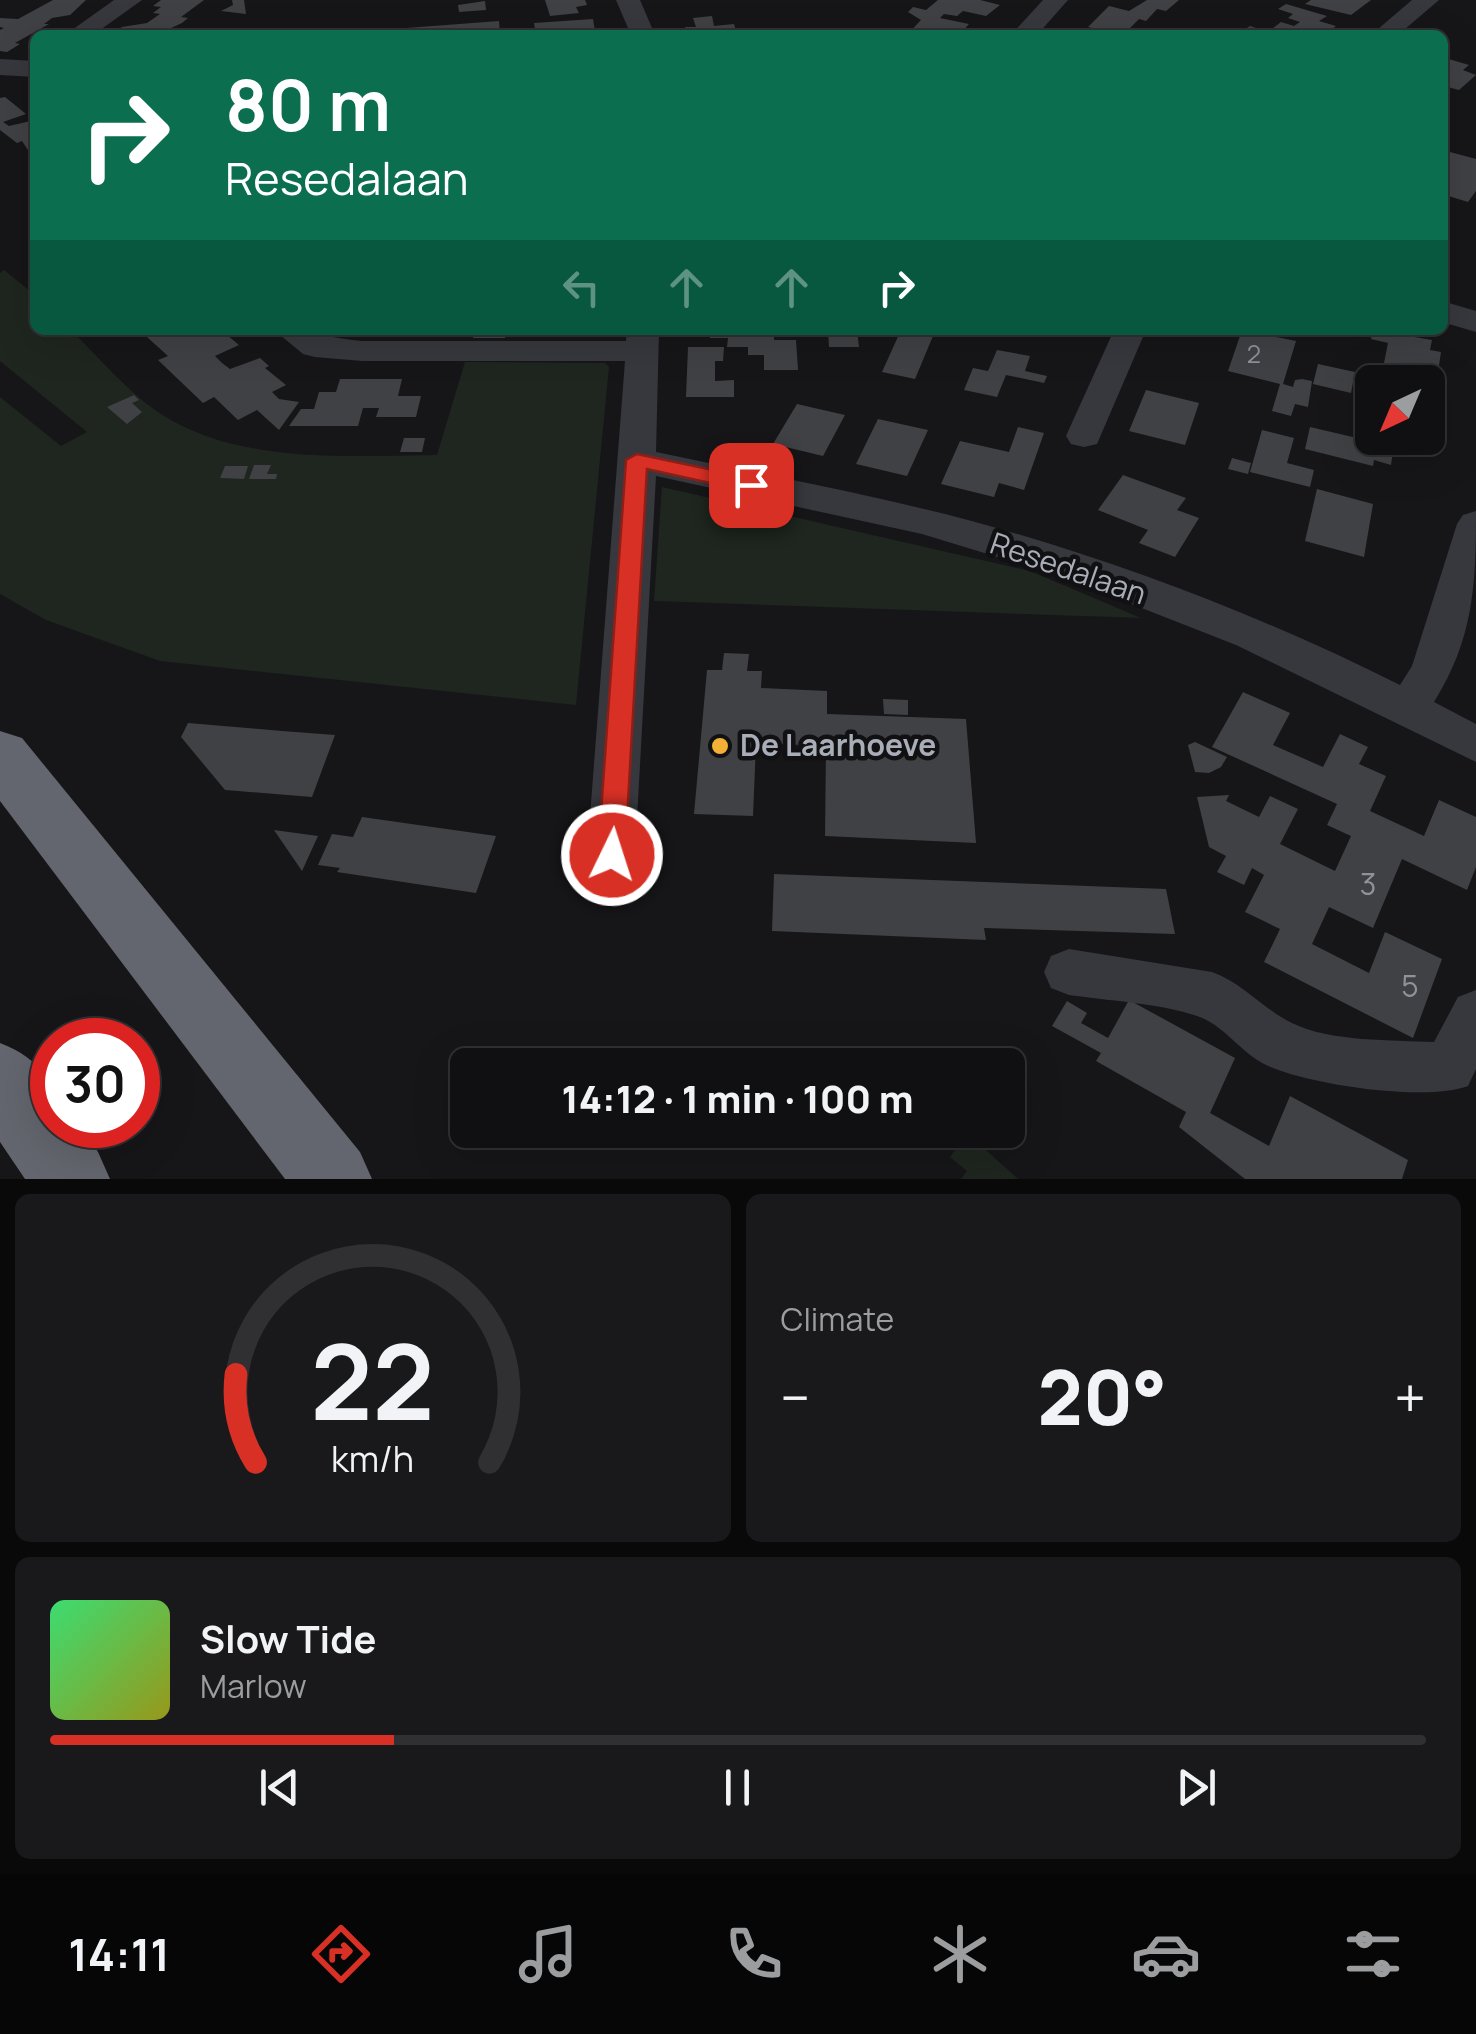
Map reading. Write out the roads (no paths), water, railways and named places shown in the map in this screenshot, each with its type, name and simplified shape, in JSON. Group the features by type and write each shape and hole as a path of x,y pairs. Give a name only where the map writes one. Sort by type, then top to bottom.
{"highway":[{"path":"0,755 333,1179"},
{"path":"0,1078 71,1179"}],"street":[{"path":"85,30 130,0"},
{"path":"628,0 641,30"},
{"path":"1028,30 1056,0"},
{"path":"1388,30 1427,0"},
{"path":"0,67 30,68"},
{"path":"1448,314 1476,322"},
{"path":"297,335 315,347 362,351 641,341 612,855"},
{"path":"1084,436 1128,335"},
{"name":"Resedalaan","path":"637,460 1016,548 1109,580 1335,670 1476,745"},
{"path":"1408,707 1432,670 1476,524"},
{"path":"1069,972 1212,995 1280,1046 1350,1062 1449,1068 1476,1014"}],"place":[{"name":"De Laarhoeve","path":"720,746"}]}
